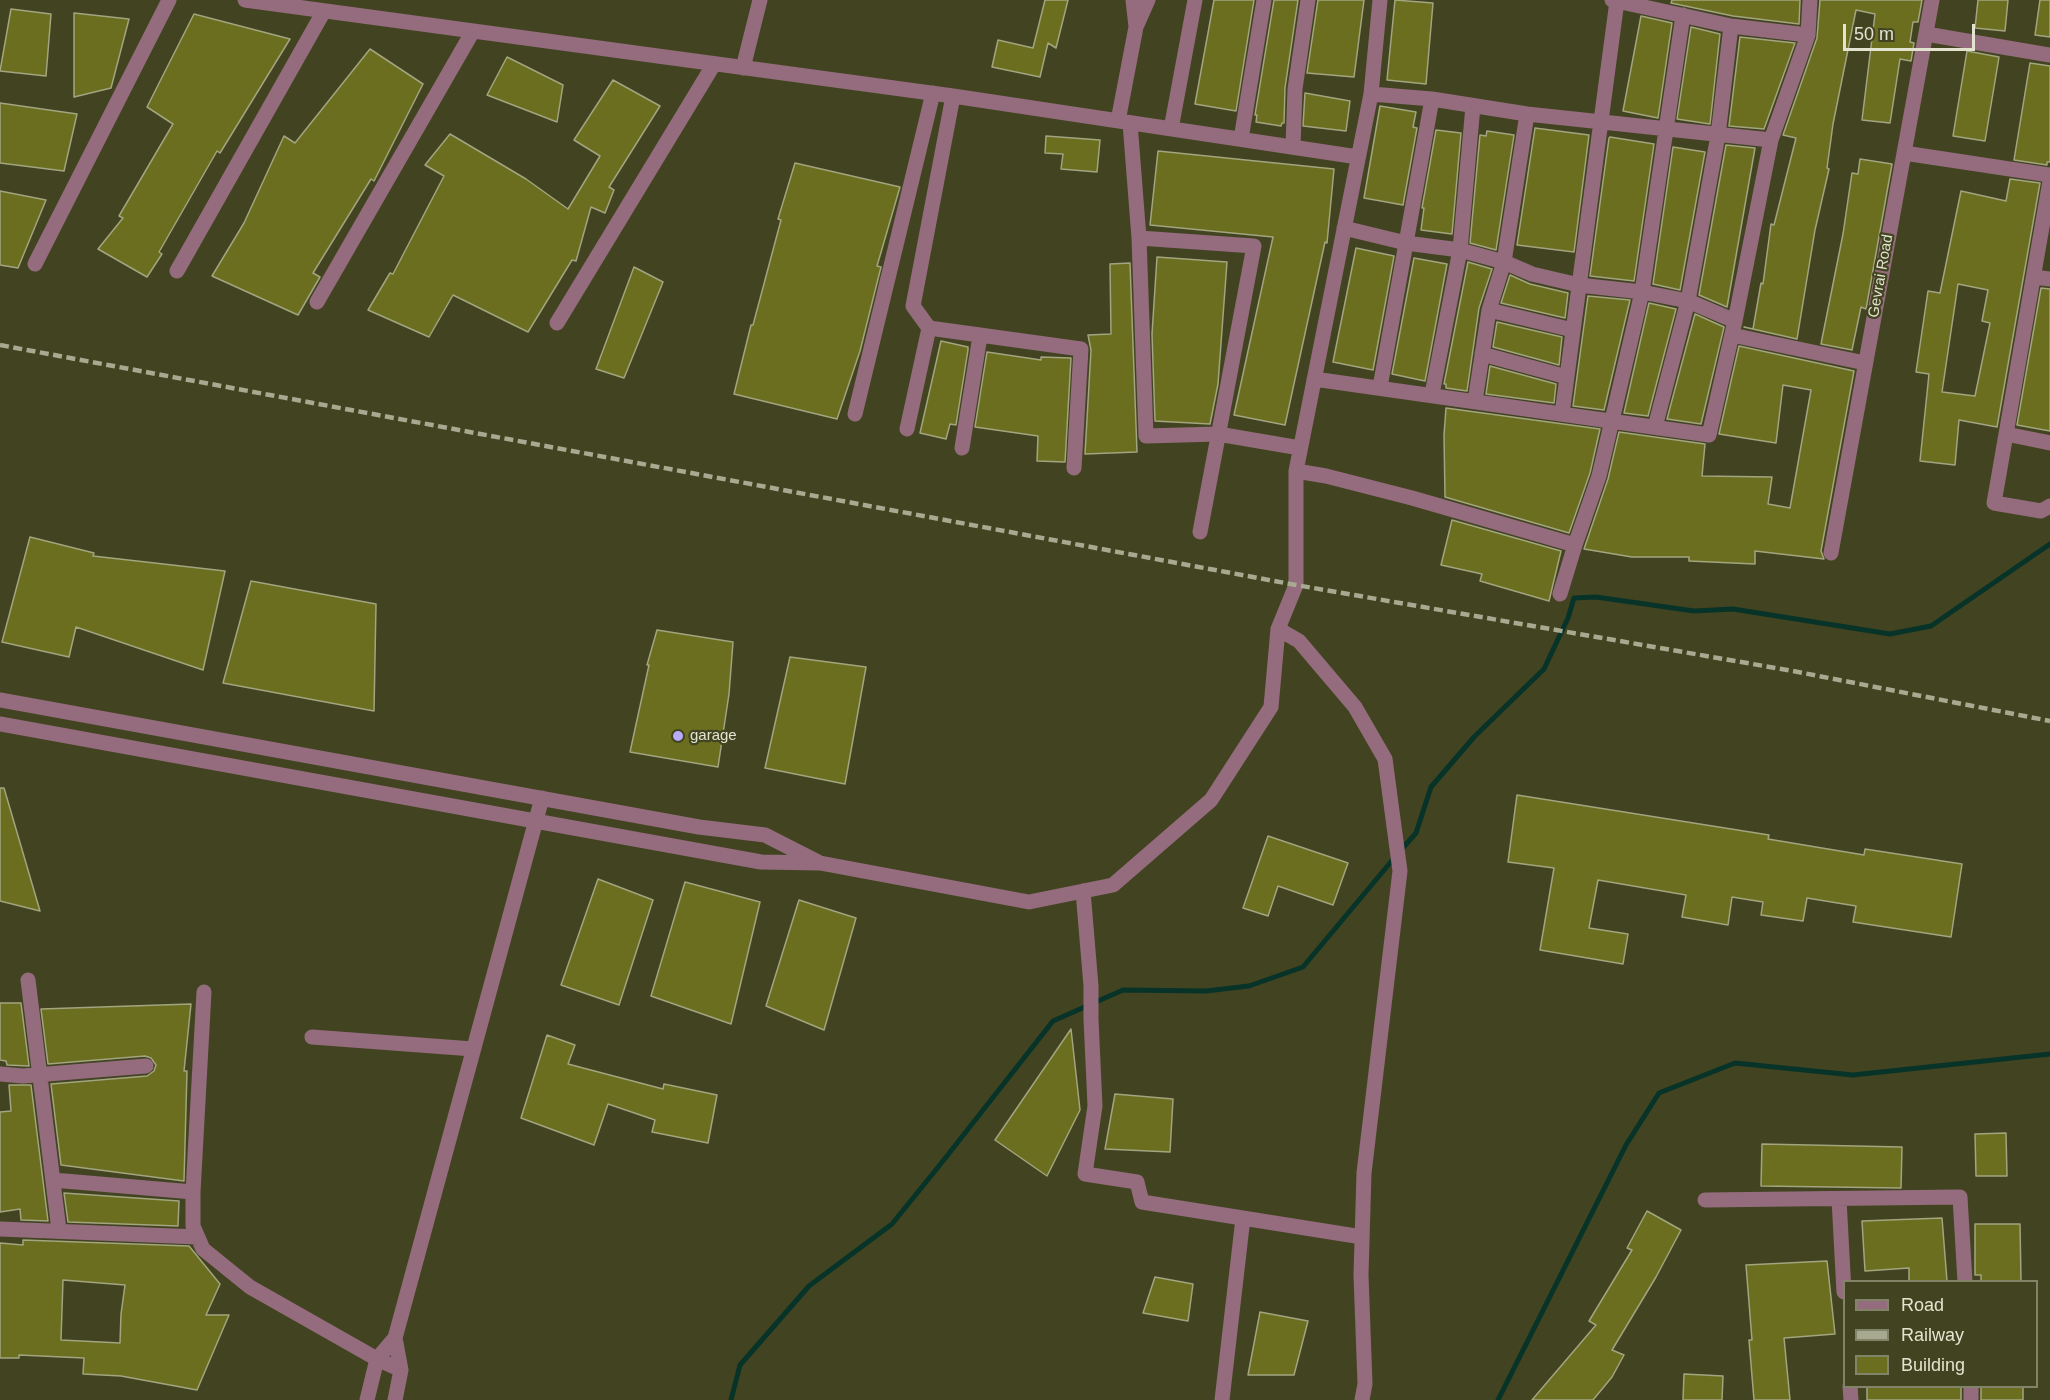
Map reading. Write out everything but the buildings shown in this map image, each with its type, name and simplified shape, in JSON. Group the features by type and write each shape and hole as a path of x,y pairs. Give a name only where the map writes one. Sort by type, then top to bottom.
{"street":[{"path":"35,264 169,0"},
{"path":"245,0 933,93 1358,157"},
{"path":"743,68 760,0"},
{"path":"1133,0 1136,27 1124,122 1139,238 1146,436 1218,434 1300,448"},
{"path":"1136,27 1148,0"},
{"path":"1171,129 1195,0"},
{"path":"1241,139 1264,0"},
{"path":"1293,146 1295,89 1308,0"},
{"path":"0,724 761,862 820,863 1029,902 1113,885 1211,800 1271,706 1278,629 1296,585 1296,471 1371,94 1380,0"},
{"path":"1314,379 1709,435 1771,140 1808,35 1810,0"},
{"name":"Gevrai Road","path":"1831,553 1932,0"},
{"path":"1562,414 1601,121 1614,1 1731,26 1808,35"},
{"path":"177,271 324,11"},
{"path":"1560,594 1599,476 1642,292 1683,15"},
{"path":"1655,428 1688,301 1718,135 1731,26"},
{"path":"317,303 473,31"},
{"path":"1926,34 2050,55"},
{"path":"557,323 714,64"},
{"path":"855,414 933,93"},
{"path":"1371,94 1432,99 1527,114 1771,140"},
{"path":"907,429 929,328 914,306 952,96"},
{"path":"1380,387 1432,99"},
{"path":"1432,394 1460,250 1473,106"},
{"path":"1475,401 1489,310 1504,262 1527,114"},
{"path":"1904,153 2050,175"},
{"path":"2050,181 1994,503 2041,511 2050,506"},
{"path":"1344,228 1406,243 1460,250 1504,262 1532,274 1579,285 1642,292 1688,301 1733,328 1865,363"},
{"path":"1139,238 1254,246 1200,532"},
{"path":"2034,277 2050,279"},
{"path":"1489,310 1573,330"},
{"path":"929,328 1081,349 1074,468"},
{"path":"962,448 980,336"},
{"path":"1482,354 1567,377"},
{"path":"2006,434 2050,443"},
{"path":"1296,471 1326,476 1401,495 1575,545"},
{"path":"1278,629 1299,641 1355,707 1385,759 1400,871 1364,1173 1360,1275 1365,1384 1362,1400"},
{"path":"0,700 699,827 765,835 820,863"},
{"path":"367,1400 377,1359 395,1338 542,798"},
{"path":"1083,891 1092,986 1091,1019 1095,1106 1085,1174 1137,1182 1142,1202 1362,1237"},
{"path":"28,980 59,1230"},
{"path":"204,992 193,1192 194,1226 203,1249 250,1287 377,1359 401,1370"},
{"path":"312,1037 473,1048"},
{"path":"0,1074 40,1075 146,1066"},
{"path":"53,1180 193,1192"},
{"path":"1705,1200 1960,1197 1965,1280"},
{"path":"1839,1199 1844,1280"},
{"path":"1222,1400 1243,1218"},
{"path":"0,1228 198,1237"},
{"path":"395,1338 401,1370 395,1400"}],"waterway":[{"path":"1401,850 1416,833 1431,787 1474,737 1544,669 1568,618 1574,598 1596,597 1694,611 1733,609 1890,634 1931,626 2050,544"},
{"path":"731,1400 740,1365 809,1286 892,1224 1053,1021 1123,990 1206,991 1249,986 1303,967 1395,857"},
{"path":"1498,1400 1626,1145 1659,1093 1735,1063 1853,1075 2050,1054"}],"railway":[{"path":"0,345 1296,585 1793,671 2050,721"}],"place":[{"name":"garage","path":"678,736"}]}
